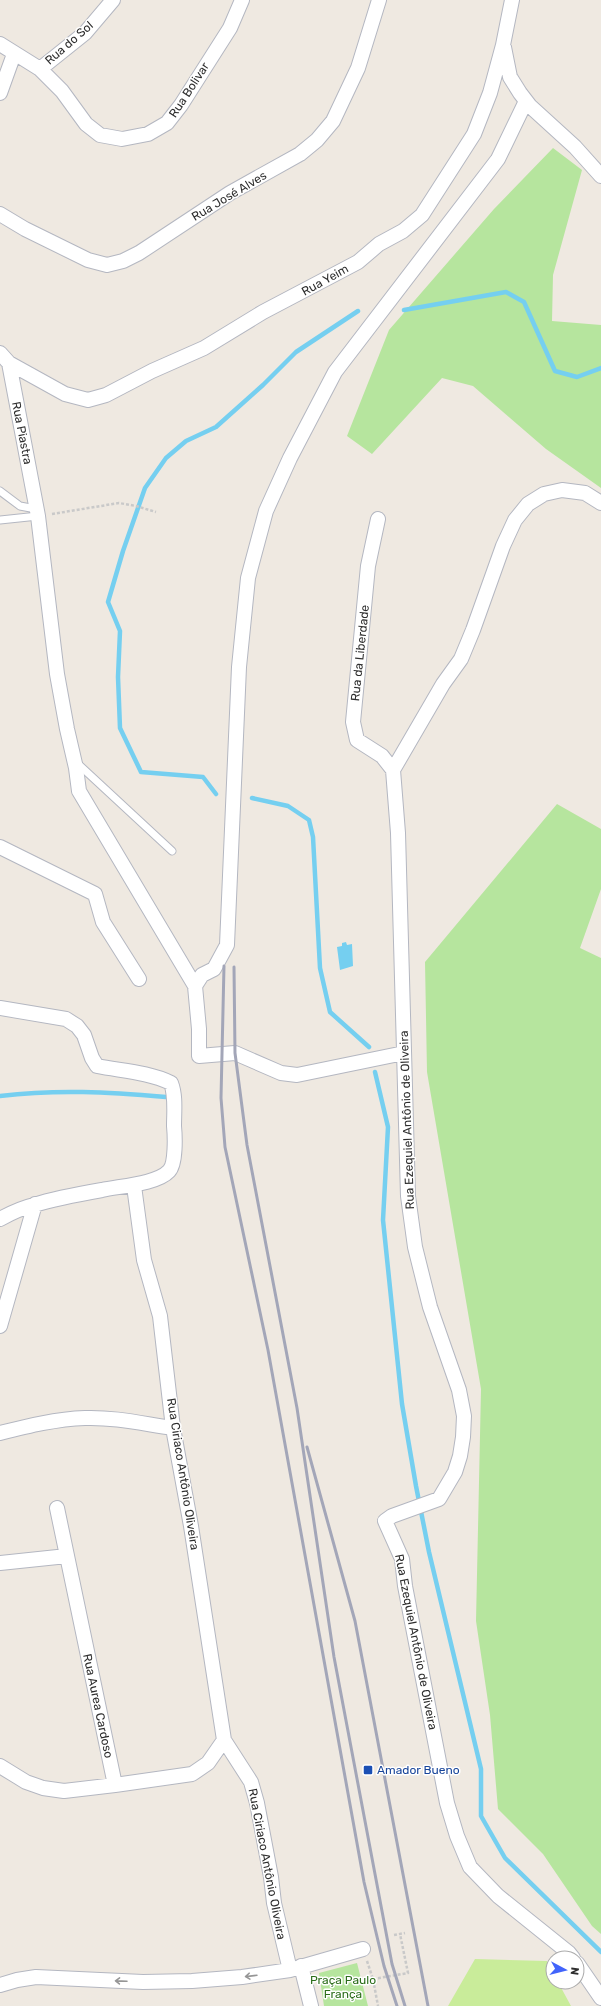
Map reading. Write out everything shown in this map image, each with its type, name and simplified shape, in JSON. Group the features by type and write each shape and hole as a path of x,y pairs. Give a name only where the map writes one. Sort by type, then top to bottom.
{"street":[{"name":"Rua do Sol","path":"0,44 40,69 85,33 113,0"},
{"name":"Rua Bolivar","path":"40,69 62,91 86,124 100,135 122,139 148,134 167,123 181,105 230,28 242,0"},
{"name":"Rua José Alves","path":"0,214 25,229 88,260 107,265 122,261 139,253 230,193 300,154 317,140 333,121 358,68 379,0"},
{"name":"Rua Yeim","path":"5,358 65,394 88,400 106,395 152,371 204,348 263,312 358,262 379,244 404,231 422,216 457,164 477,127 490,93 503,45 512,0"},
{"path":"503,45 510,77 526,101 575,147 601,176"},
{"path":"0,94 14,54"},
{"path":"404,1053 297,1075 281,1073 235,1054 199,1056 199,1029 195,986 202,975 214,969 227,945 239,667 248,578 266,511 290,458 335,372 498,159 526,101"},
{"name":"Rua Piastra","path":"5,358 37,513 57,674 79,791 195,986"},
{"path":"393,770 443,684 461,659 503,546 515,520 528,504 544,494 562,490 585,493 601,503"},
{"name":"Rua da Liberdade","path":"378,519 368,566 353,722 357,740 382,756 393,770"},
{"name":"Rua Ezequiel Antônio de Oliveira","path":"393,770 399,848 408,1196 414,1247 430,1307 459,1390 464,1416 460,1456 455,1472 439,1499 392,1516 386,1521 402,1559 405,1586 447,1804 457,1836 470,1867 498,1896 563,1950"},
{"path":"0,848 95,894 103,922 140,979"},
{"path":"0,1008 66,1019 77,1026 84,1035 92,1058 97,1066 160,1078 171,1083 174,1090 173,1160 170,1170 164,1175 134,1186 109,1189 35,1204 21,1208 0,1219"},
{"name":"Rua Ciriaco Antônio Oliveira","path":"134,1186 144,1260 160,1316 173,1428 191,1526 224,1740 251,1782 271,1877 274,1902 295,1968"},
{"path":"0,1326 35,1204"},
{"path":"0,1433 55,1420 85,1418 120,1419 173,1428"},
{"name":"Rua Aurea Cardoso","path":"57,1508 114,1785"},
{"path":"0,1563 67,1556"},
{"path":"0,1766 26,1782 43,1788 64,1791 192,1774 208,1763 224,1740"},
{"path":"0,1985 36,1977 143,1982 192,1981 295,1968 363,1949"},
{"path":"295,1968 311,2006"},
{"path":"585,1975 601,1998"}],"lane":[{"path":"0,491 20,506 37,513"},
{"path":"0,520 37,513"},
{"path":"74,760 172,851"}],"path":[{"path":"37,513 119,503 156,512"},
{"path":"394,1935 405,1933"},
{"path":"373,1980 408,1973 400,1934"},
{"path":"363,1949 373,1980 378,2006"}],"green space":[{"path":"553,148 582,170 553,275 552,321 601,325 601,488 546,449 473,386 442,378 372,454 347,436 389,330 494,209"},
{"path":"557,804 601,829 601,889 580,948 601,958 601,1934 592,1926 543,1854 498,1809 490,1715 476,1621 481,1389 427,1072 425,962"},
{"path":"475,1959 545,1961 545,1990 562,1990 571,2006 448,2006"},
{"name":"Praça Paulo França","path":"357,1963 368,2006 324,2006 319,1973"}],"water":[{"path":"346,942 347,945 352,944 353,966 340,970 337,947 342,946 342,943"}],"waterway":[{"path":"404,310 506,292 524,302 555,371 577,377 601,368"},
{"path":"216,794 203,777 141,772 120,728 118,677 120,631 108,602 123,551 145,488 166,458 186,441 216,427 263,385 296,352 358,311"},
{"path":"252,798 288,806 309,820 313,837 320,968 330,1012 369,1047"},
{"path":"375,1072 388,1127 383,1220 402,1404 429,1552 481,1769 481,1816 505,1858 601,1952"},
{"path":"0,1096 42,1092 83,1092 166,1097"}],"railway":[{"path":"224,966 221,1098 225,1147 268,1350 364,1882 384,1966 397,2006"},
{"path":"234,967 235,1053 247,1145 297,1408 334,1657 392,1964 405,2006"},
{"path":"307,1447 355,1621 428,2006"}],"place":[{"name":"Amador Bueno","path":"368,1770"}]}
